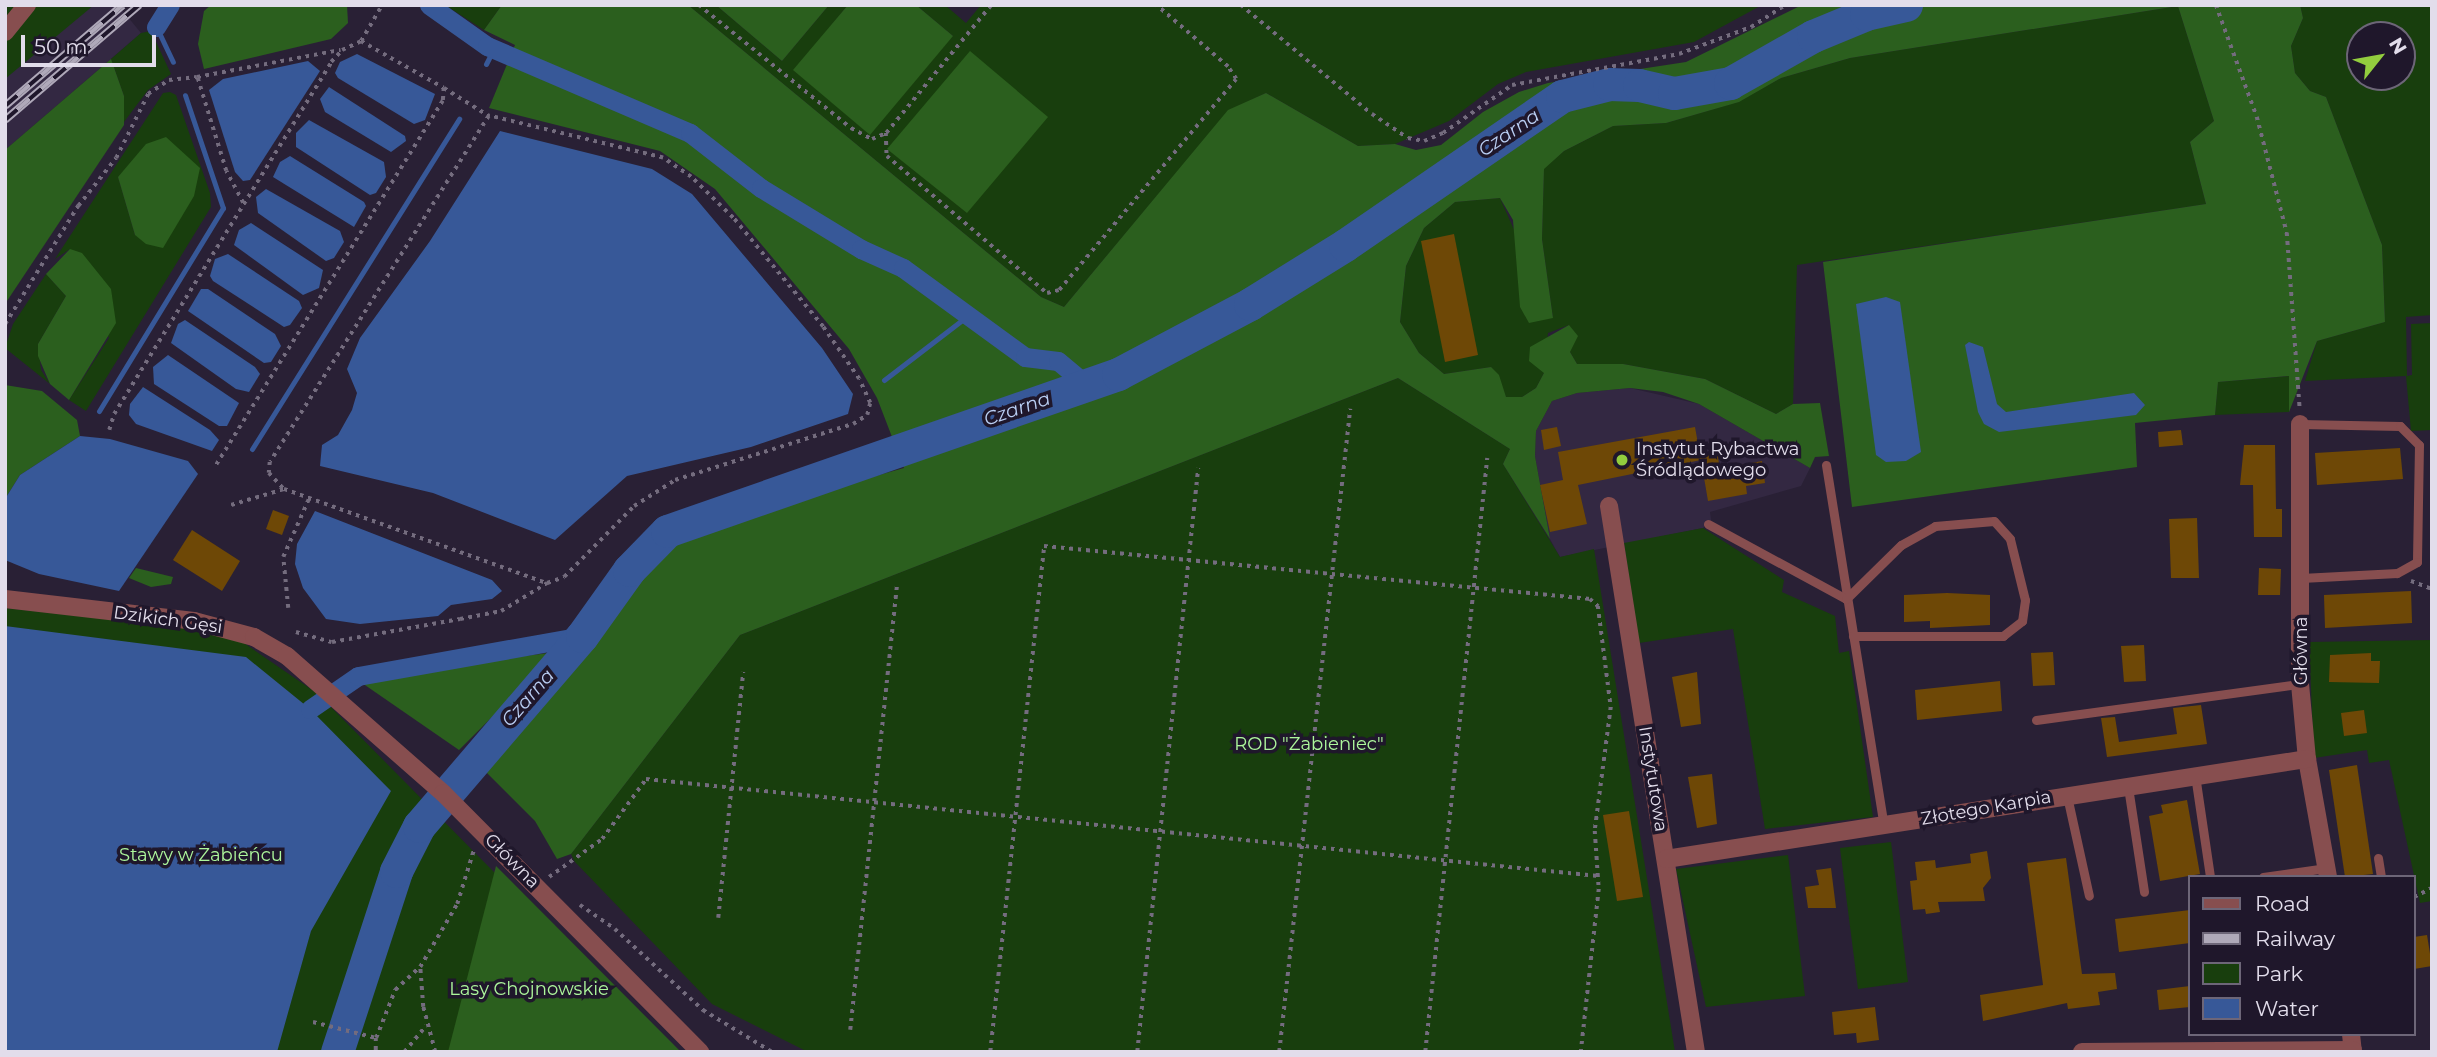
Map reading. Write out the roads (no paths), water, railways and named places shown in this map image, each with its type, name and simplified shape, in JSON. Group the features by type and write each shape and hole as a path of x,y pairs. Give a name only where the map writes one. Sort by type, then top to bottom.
{"street":[{"path":"5,32 27,5"},
{"name":"Główna","path":"2301,424 2300,684 2307,759 2327,872"},
{"name":"Instytutowa","path":"1609,506 1696,1052"},
{"name":"Dzikich Gęsi","path":"5,598 237,631 270,645 316,679"},
{"name":"Główna","path":"316,679 348,705 463,812 700,1052"},
{"name":"Złotego Karpia","path":"1666,859 2307,759"},
{"path":"2082,1052 2353,1045"}],"lane":[{"path":"2301,424 2400,426 2419,445 2417,562 2397,573 2301,578"},
{"path":"1826,465 1884,826"},
{"path":"1846,598 1901,545 1935,526 1994,521 2010,539 2025,600 2022,621 2003,636 1853,636"},
{"path":"1708,524 1846,598"},
{"path":"2036,720 2300,684"},
{"path":"2195,775 2210,875"},
{"path":"2128,787 2144,892"},
{"path":"2067,795 2089,896"},
{"path":"2378,858 2381,875"},
{"path":"2289,875 2327,872"}],"water":[{"path":"357,54 435,94 425,120 414,124 338,78 335,73 340,62"},
{"path":"308,61 320,71 250,180 243,181 235,172 209,90 223,79"},
{"path":"329,87 405,136 406,141 391,152 325,112 320,99"},
{"path":"309,120 384,162 386,177 376,193 370,195 296,147 296,133"},
{"path":"500,131 652,169 692,194 822,348 853,394 848,414 751,447 627,476 555,540 433,493 320,466 322,445 338,435 352,410 357,393 347,369 360,338 430,241"},
{"path":"290,156 364,202 366,206 354,227 273,177 280,162"},
{"path":"266,189 340,231 344,242 334,258 326,261 258,213 256,197"},
{"path":"251,223 323,270 319,288 303,295 234,245 239,230"},
{"path":"228,254 299,301 302,308 290,325 284,327 213,281 210,276 215,259"},
{"path":"201,289 208,289 275,334 281,346 271,362 264,363 188,311"},
{"path":"1886,297 1900,302 1921,452 1906,461 1886,462 1876,455 1856,304"},
{"path":"185,320 255,367 260,374 249,392 236,389 171,343 178,324"},
{"path":"1969,342 1983,347 1997,404 2006,412 2134,393 2145,405 2136,415 1999,432 1984,424 1978,412 1965,345"},
{"path":"168,355 239,403 227,426 219,426 154,384 153,367"},
{"path":"143,387 210,430 219,440 212,451 136,424 129,415 130,404"},
{"path":"80,436 110,439 188,461 198,474 119,591 39,574 5,560 5,499 20,475"},
{"path":"315,511 492,580 502,591 492,599 451,605 438,616 360,624 326,619 303,588 295,564 297,544"},
{"name":"Stawy w Żabieńcu","path":"5,626 246,657 310,709 391,791 311,931 277,1052 5,1052"}],"waterway":[{"path":"156,27 170,5"},
{"path":"429,5 487,46 690,133 761,188 861,249 903,268 1025,357 1058,361 1088,386"},
{"name":"Czarna","path":"337,1052 396,871 419,826 582,636 629,570 667,531 1118,374 1250,304 1345,245 1562,96 1609,84 1639,85 1674,93 1730,83 1813,36 1866,14 1906,5"},
{"path":"154,22 173,62"},
{"path":"486,64 494,48"},
{"path":"99,411 223,208 185,95"},
{"path":"252,449 459,119"},
{"path":"884,380 966,317"},
{"path":"310,709 358,676 582,636"}],"railway":[{"path":"5,106 123,5"},
{"path":"5,120 139,5"}],"place":[{"name":"Instytut Rybactwa Śródlądowego","path":"1622,460"}],"park label":[{"name":"ROD \"Żabieniec\"","path":"1309,744"},
{"name":"Lasy Chojnowskie","path":"529,989"}]}
